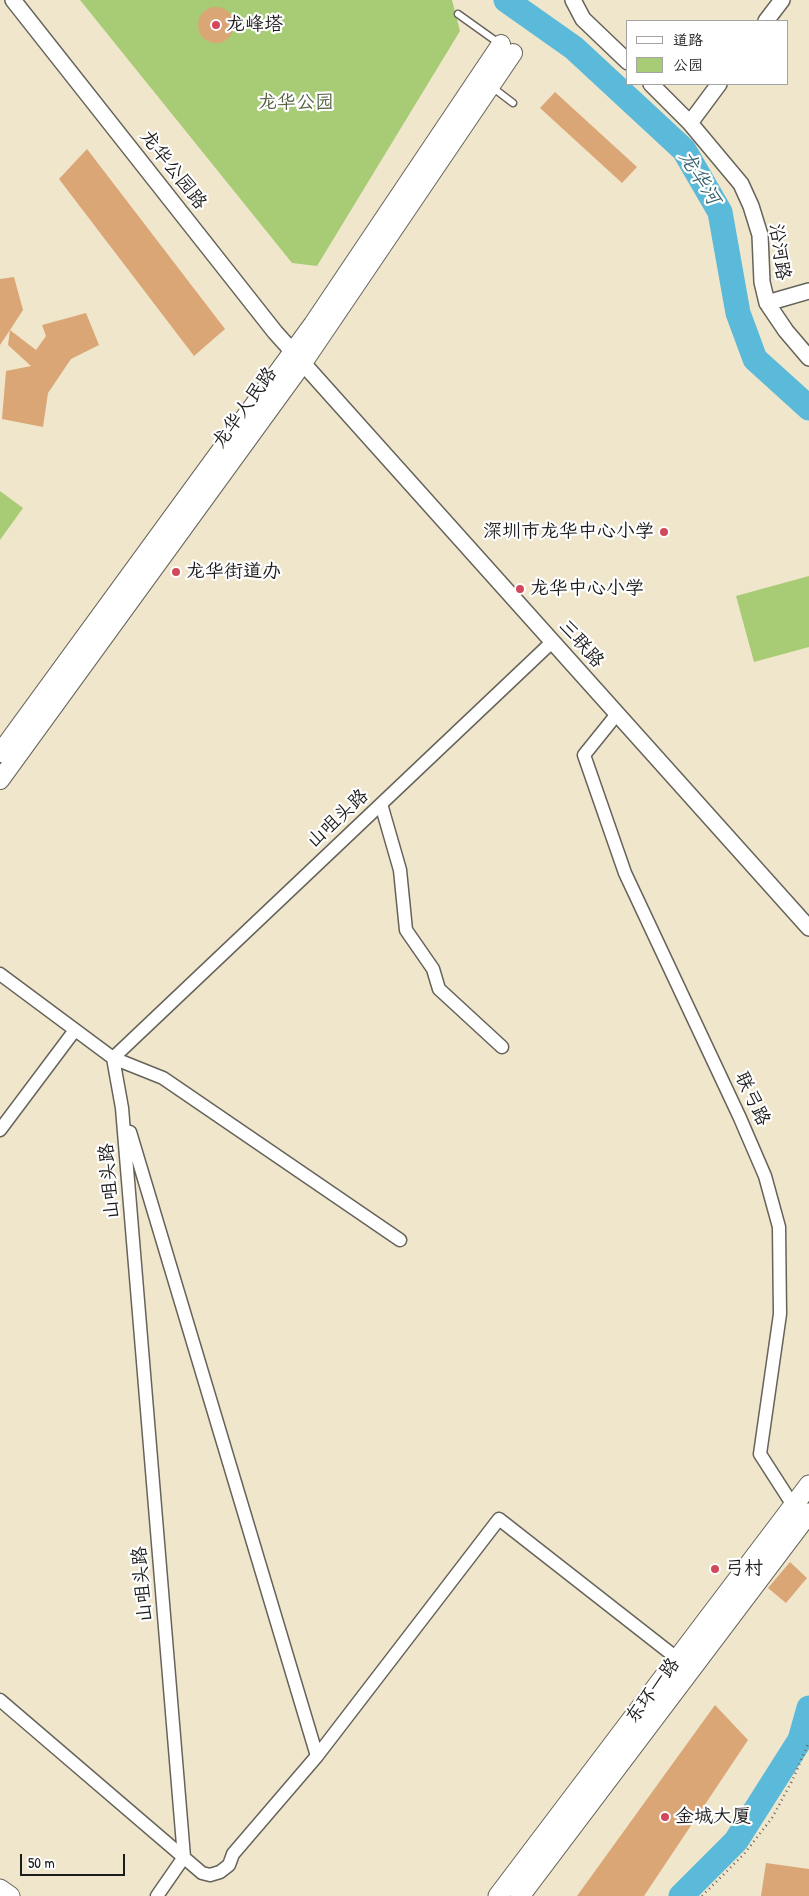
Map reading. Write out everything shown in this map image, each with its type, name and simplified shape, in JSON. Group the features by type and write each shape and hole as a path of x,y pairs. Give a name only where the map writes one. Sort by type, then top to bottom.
{"main road":[{"name":"龙华人民路","path":"0,780 298,358 507,49"},
{"name":"龙华人民路","path":"0,753 298,358"},
{"name":"东环一路","path":"498,1896 802,1513 809,1485"},
{"name":"东环一路","path":"520,1896 684,1664"},
{"path":"0,1889 10,1896"}],"street":[{"name":"龙华公园路","path":"13,0 249,300 298,358"},
{"path":"573,0 583,19 626,60"},
{"path":"767,20 782,0"},
{"name":"沿河路","path":"652,85 690,123 741,184 752,206 760,235 762,282 768,303 786,332 809,358"},
{"path":"690,123 718,85"},
{"path":"768,303 809,292"},
{"name":"三联路","path":"298,358 809,928"},
{"name":"山咀头路","path":"184,1856 122,1108 113,1058 552,642"},
{"name":"联弓路","path":"617,714 584,755 625,873 765,1176 779,1227 780,1314 760,1454 802,1513"},
{"path":"381,804 400,870 406,930 433,969 438,989 502,1047"},
{"path":"0,974 113,1058 163,1078 400,1240"},
{"path":"0,1130 75,1030"},
{"path":"122,1108 317,1756"},
{"path":"0,1700 202,1873 210,1875 229,1865 233,1854 317,1756 499,1519 684,1664"},
{"path":"157,1896 184,1856"}],"lane":[{"path":"458,14 507,49"},
{"path":"485,83 513,103"}],"path":[{"path":"702,1896 744,1854 772,1818 792,1781 809,1742"}],"green space":[{"name":"龙华公园","path":"80,0 452,0 460,31 317,266 292,263"},
{"path":"0,491 23,508 0,540"},
{"path":"809,576 809,647 754,662 736,596"}],"building":[{"name":"龙峰塔","path":"216,7 223,8 229,12 233,18 233,32 229,38 223,42 216,43 209,42 203,38 199,32 198,25 199,18 203,12 209,8"},
{"path":"555,92 637,167 622,183 540,108"},
{"path":"87,149 225,329 194,356 59,179"},
{"path":"14,277 23,310 0,345 0,279"},
{"path":"86,313 99,345 71,359 48,393 43,427 2,419 6,371 31,366 8,345 10,330 36,350 46,336 42,325"},
{"path":"790,1562 807,1578 786,1603 768,1588"},
{"name":"金城大厦","path":"715,1705 748,1740 644,1896 577,1896"},
{"path":"766,1863 809,1869 809,1896 761,1896"}],"waterway":[{"name":"龙华河","path":"506,0 574,48 684,150 720,212 738,313 755,359 809,408"},
{"name":"龙华河","path":"681,1896 736,1841 800,1740 809,1708"}],"place":[{"name":"龙峰塔","path":"216,25"},
{"name":"深圳市龙华中心小学","path":"664,532"},
{"name":"龙华街道办","path":"176,572"},
{"name":"龙华中心小学","path":"520,589"},
{"name":"弓村","path":"715,1569"},
{"name":"金城大厦","path":"665,1817"}]}
